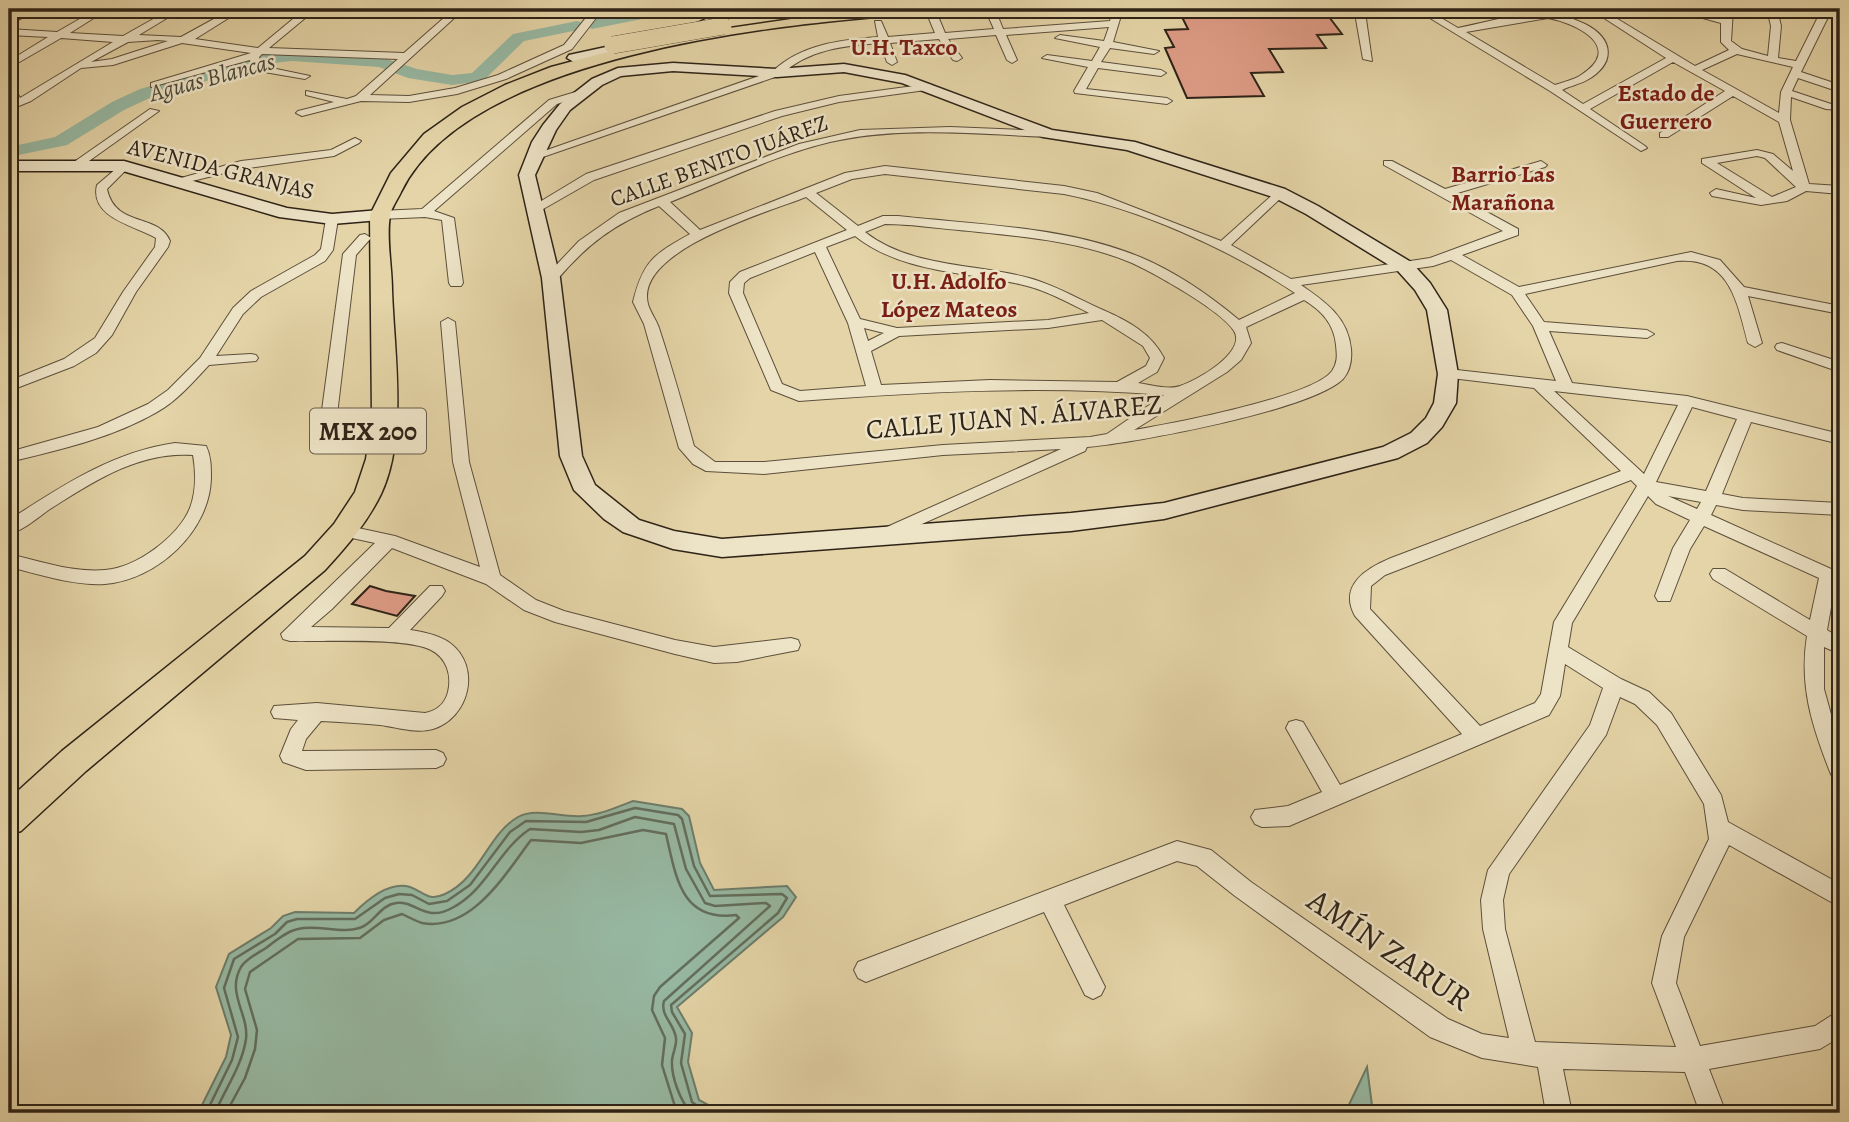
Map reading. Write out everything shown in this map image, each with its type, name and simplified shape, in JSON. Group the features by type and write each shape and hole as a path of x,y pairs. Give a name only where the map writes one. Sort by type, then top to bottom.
{"main road":[{"name":"MEX 200","path":"591,64 613,45 726,21 841,9"},
{"name":"MEX 200","path":"9,801 61,754 262,594 308,552 353,493 365,460 370,420 370,223 413,155 467,111 517,86 673,43 726,21 917,9"},
{"name":"MEX 200","path":"9,820 75,761 315,563 344,531 368,493 379,458 384,417 370,223"}],"street":[{"path":"9,22 33,9"},
{"path":"9,65 103,9"},
{"path":"9,87 13,105 177,9"},
{"path":"75,67 113,62 192,37 238,9"},
{"path":"155,85 256,54 311,9"},
{"path":"360,98 459,9"},
{"path":"302,113 360,98 409,99 477,86 539,62 568,47 598,9"},
{"path":"605,9 697,12 726,21"},
{"path":"591,64 692,35 721,24 742,9"},
{"path":"930,9 941,35 957,58"},
{"path":"990,9 1012,60"},
{"path":"1118,9 1111,37 1079,91 1167,101"},
{"path":"1354,9 1361,19 1368,59"},
{"path":"1420,9 1554,89 1641,148"},
{"path":"1595,9 1673,58 1784,120"},
{"path":"1675,9 1727,20"},
{"path":"1728,9 1726,42 1737,50 1797,69 1840,89"},
{"path":"1772,9 1776,26 1773,60"},
{"path":"1804,187 1784,120 1786,92 1827,9"},
{"path":"697,12 726,21"},
{"path":"1456,32 1548,15 1564,18 1595,33 1603,44 1604,52 1600,62 1585,77 1554,89"},
{"path":"591,64 652,41 726,21"},
{"path":"878,23 892,62"},
{"path":"533,157 776,73 795,59 841,43 1115,24"},
{"path":"9,32 183,40 256,54 401,60"},
{"path":"1060,38 1154,51"},
{"path":"639,69 651,54 673,43"},
{"path":"1694,70 1737,50"},
{"path":"256,54 257,68 305,76"},
{"path":"1048,58 1161,73"},
{"path":"1583,108 1673,58"},
{"path":"591,64 639,69 673,67 776,73 844,68 905,79 1049,134 1129,145 1279,193 1312,209 1404,267 1423,287 1437,310 1448,374 1445,403 1434,422 1419,438 1390,453 1164,511 1072,522 722,548 673,540 631,526 586,489 572,456 551,278 527,175 540,142 557,117 582,93 591,64"},
{"path":"534,209 590,177 779,113 839,99 929,87"},
{"path":"1664,135 1731,92"},
{"path":"1786,92 1830,107 1840,107"},
{"path":"310,93 348,102"},
{"path":"425,213 553,102 582,93"},
{"path":"78,164 154,111"},
{"name":"CALLE BENITO JUÁREZ","path":"551,278 577,247 601,227 660,200 803,146 860,133 950,130 1049,134"},
{"path":"180,180 241,165 334,153 355,141"},
{"path":"1772,203 1706,161 1757,153 1769,156 1804,187 1840,190"},
{"path":"1289,283 1404,267 1452,255 1513,232 1388,163"},
{"path":"1446,193 1541,165"},
{"name":"AVENIDA GRANJAS","path":"9,166 124,166 180,180 285,213 370,223"},
{"path":"9,386 53,370 89,351 102,339 126,296 161,252 164,241 162,236 115,215 101,197 101,188 124,166"},
{"name":"CALLE JUAN N. ÁLVAREZ","path":"886,170 1064,190 1093,196 1223,246 1289,283 1334,318 1342,331 1345,360 1337,376 1304,394 1194,425 1108,440 943,450 764,468 712,467 699,460 687,448 651,324 640,302 646,275 666,253 698,235 809,192 849,176 886,170"},
{"path":"1716,193 1734,199 1772,203 1789,197 1804,187"},
{"path":"809,192 878,248 916,261 1025,281 1059,293 1105,315 1149,343 1157,358 1152,369 1122,386"},
{"path":"1223,246 1279,193"},
{"path":"660,200 698,235"},
{"path":"326,440 350,254 370,223 425,213 448,218 456,283"},
{"path":"9,457 103,431 144,413 173,393 205,360 239,311 256,294 320,258 327,250 332,219"},
{"path":"1108,440 1180,392 1206,380 1242,348 1244,338 1238,325 1162,272 1088,245 898,220 870,223 745,275 737,282 736,293 776,387 799,396 989,383 1122,386 1180,392"},
{"path":"819,246 855,323 875,390"},
{"path":"1452,255 1517,292 1540,326 1566,387"},
{"path":"1517,292 1685,256 1710,260 1723,269 1732,285 1740,290 1840,310"},
{"path":"1740,290 1755,343"},
{"path":"1238,325 1305,294"},
{"path":"855,323 879,326 895,332 1048,324 1105,315"},
{"path":"448,322 461,462 492,579"},
{"path":"1540,326 1647,334"},
{"path":"862,349 895,332"},
{"path":"1782,347 1840,368"},
{"path":"205,360 251,358"},
{"path":"1448,374 1687,401 1840,439"},
{"path":"1539,385 1662,500 1699,519 1834,577 1829,640 1814,687 1820,718 1840,772"},
{"path":"1262,817 1289,816 1542,709 1550,696 1563,622 1638,480 1687,401"},
{"path":"1664,596 1682,548 1711,500 1747,414"},
{"path":"881,536 1090,442"},
{"path":"9,528 108,467 168,448 200,450 205,464 197,513 173,542 141,565 108,577 9,561"},
{"path":"1478,738 1361,611 1361,584 1369,576 1584,490 1638,480 1711,500 1840,509"},
{"path":"344,531 390,540 492,579 530,605 561,617 675,647 714,655 792,645"},
{"path":"281,712 317,711 429,721 447,715 455,705 460,688 453,659 447,649 433,642 392,636 290,634 327,604 390,540"},
{"path":"1719,574 1829,640"},
{"path":"392,636 436,590"},
{"path":"1557,650 1614,685 1643,698 1664,719 1714,802 1720,841 1673,936 1664,983 1713,1113"},
{"path":"1559,1113 1493,929 1492,900 1499,870 1599,729 1614,685"},
{"path":"317,711 298,735 290,756 306,761 436,760"},
{"path":"1296,728 1335,796"},
{"path":"1720,829 1840,896"},
{"name":"AMÍN ZARUR","path":"1050,900 1177,850 1190,852 1203,857 1243,889 1439,1028 1482,1046 1536,1054 1692,1060 1821,1037 1840,1022"},
{"path":"866,970 1050,900 1093,987"}],"water":[{"path":"633,801 682,809 689,816 700,863 714,890 787,886 796,897 783,917 677,1007 692,1033 688,1062 699,1100 712,1107 715,1113 198,1113 226,1057 231,1035 216,987 229,954 271,928 283,916 295,912 354,913 372,897 387,889 402,886 430,897 445,894 467,878 508,825 525,814 589,815"},
{"path":"1367,1067 1373,1113 1345,1113"}],"building":[{"path":"1178,9 1323,9 1342,34 1317,35 1326,48 1269,49 1283,72 1251,73 1264,96 1187,98 1165,48 1174,47 1165,30 1188,29"},
{"path":"370,586 415,596 397,616 352,604"}],"waterway":[{"name":"Aguas Blancas","path":"592,24 652,13"},
{"name":"Aguas Blancas","path":"9,152 61,141 118,106 146,93 263,59 292,56 381,62 414,74 452,80 477,77 519,37 577,26"}],"district":[{"name":"U.H. Taxco","path":"904,47"},
{"name":"Estado de Guerrero","path":"1666,107"},
{"name":"Barrio Las Marañona","path":"1503,188"},
{"name":"U.H. Adolfo López Mateos","path":"949,295"}]}
